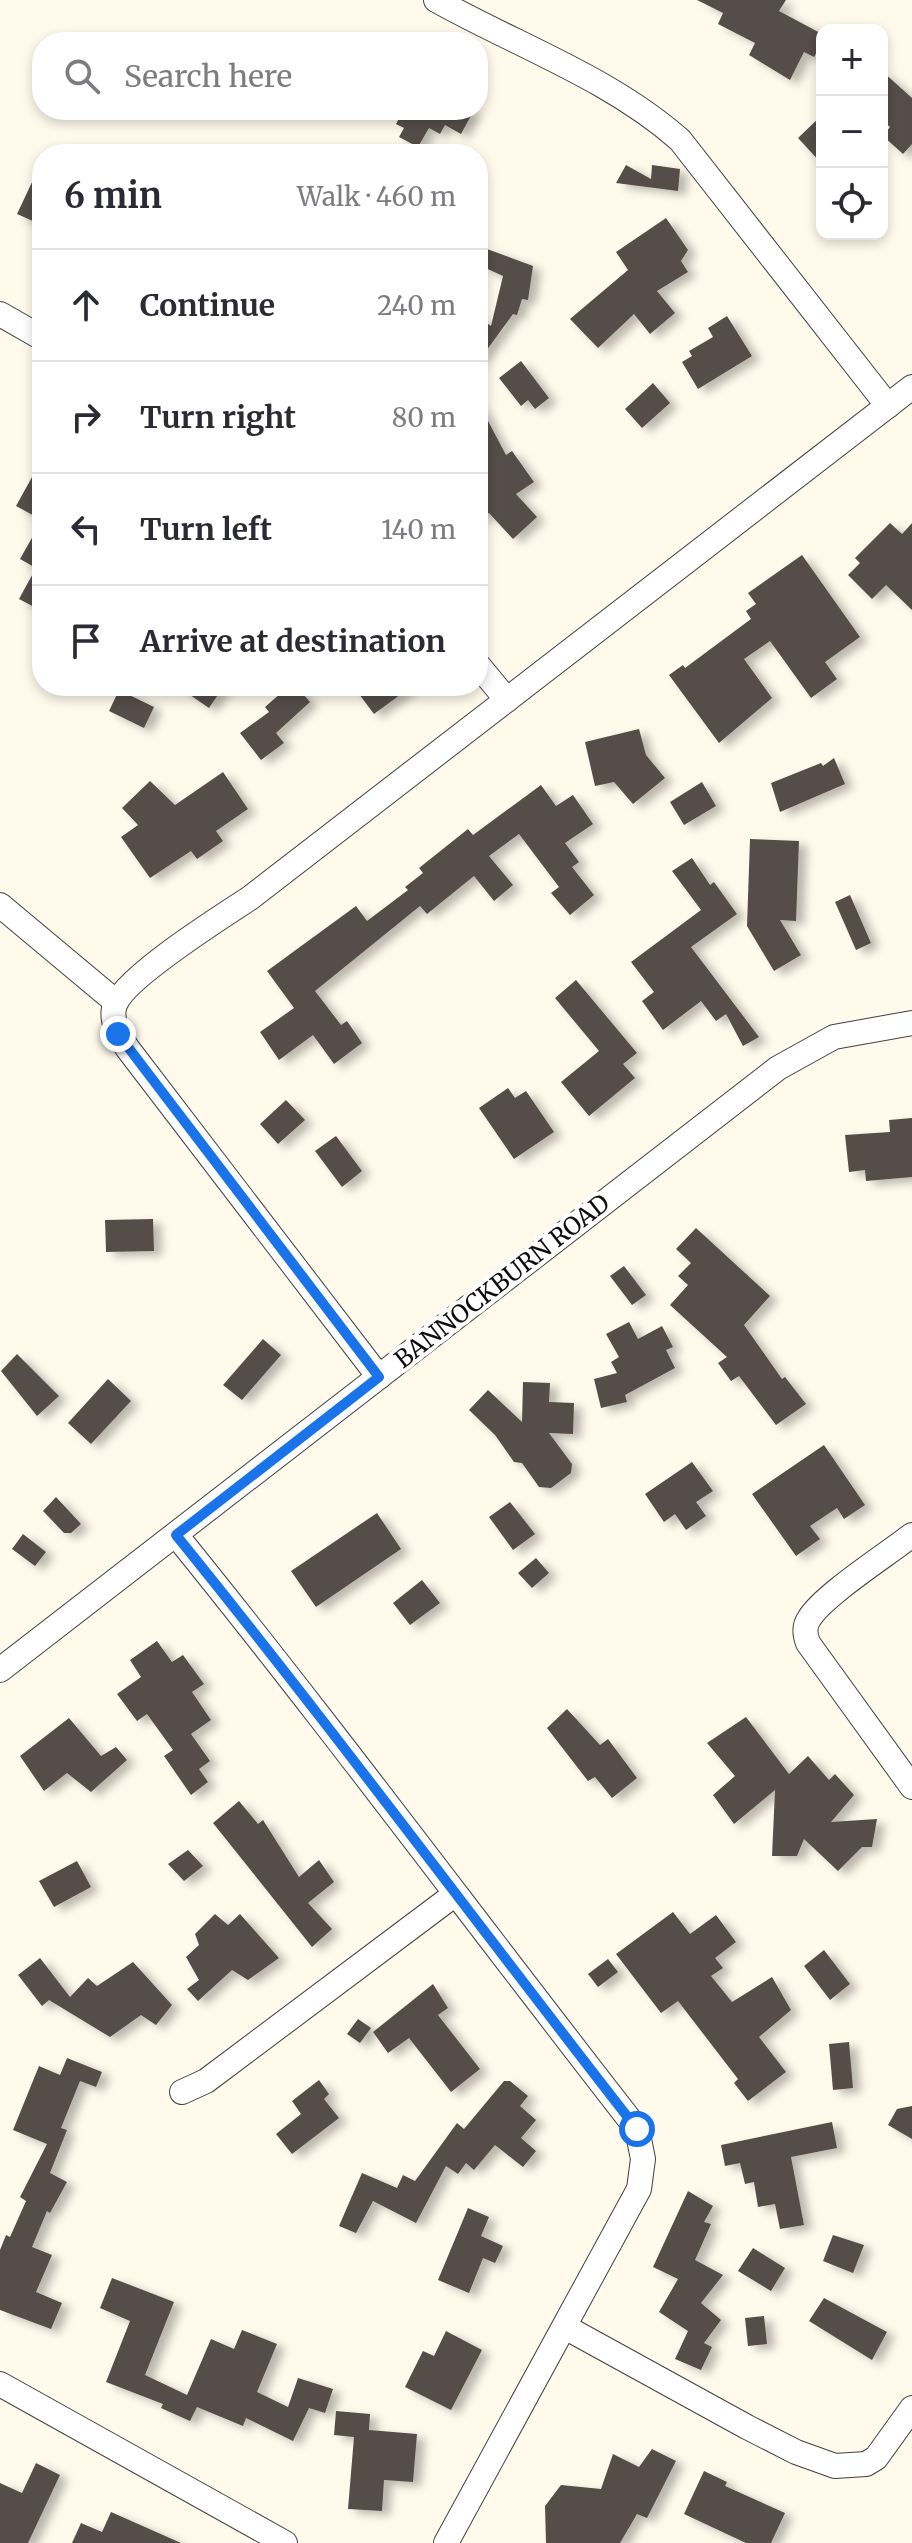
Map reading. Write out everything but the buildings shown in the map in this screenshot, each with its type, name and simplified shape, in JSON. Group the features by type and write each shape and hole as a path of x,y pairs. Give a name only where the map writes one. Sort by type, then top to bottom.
{"street":[{"path":"436,0 558,62 649,116 680,140 888,406"},
{"path":"0,314 32,332"},
{"path":"379,1377 128,1049 114,1022 116,1002 131,984 173,951 250,898 912,387"},
{"path":"488,677 507,700"},
{"path":"0,905 116,1002"},
{"name":"BANNOCKBURN ROAD","path":"0,1670 778,1068 834,1037 912,1023"},
{"path":"176,1535 305,1695 454,1895 637,2129 642,2143 639,2189 446,2543"},
{"path":"912,1535 824,1603 808,1620 806,1633 808,1643 912,1787"},
{"path":"182,2092 206,2081 454,1895"},
{"path":"565,2327 771,2440 835,2466 866,2464 876,2458 912,2408"},
{"path":"0,2384 285,2543"}],"route":[{"path":"118,1034 379,1377 176,1535 305,1695 423,1856 637,2129"}]}
